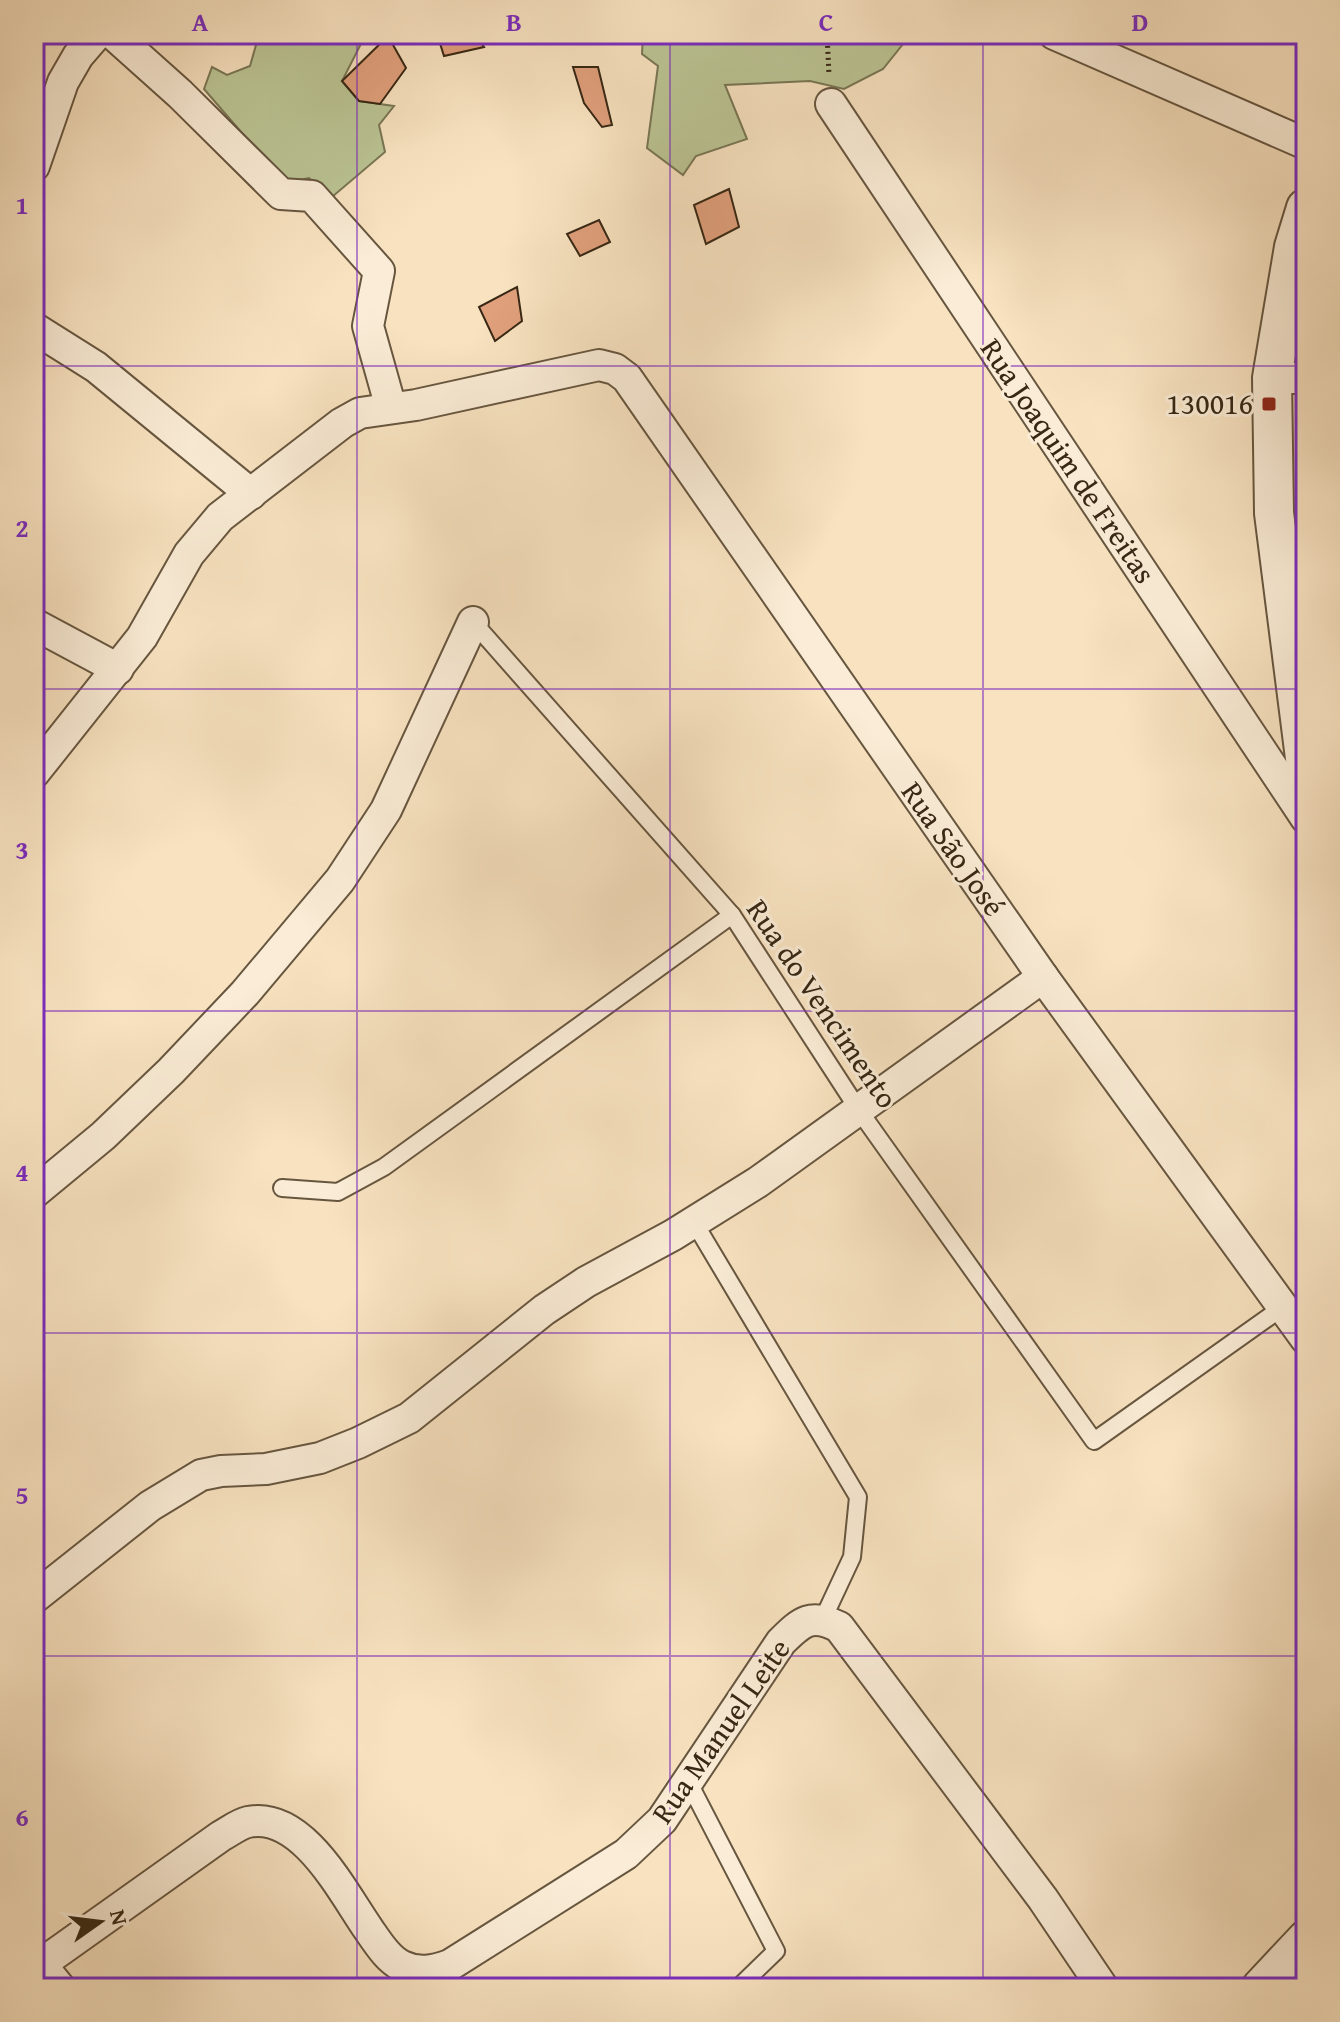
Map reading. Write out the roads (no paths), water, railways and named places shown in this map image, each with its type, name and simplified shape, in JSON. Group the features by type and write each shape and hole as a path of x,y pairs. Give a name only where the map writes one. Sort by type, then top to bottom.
{"street":[{"path":"34,166 63,82 78,56 97,34"},
{"path":"34,773 142,637 189,554 220,517 342,423 360,413 391,408 368,326 379,271 312,196 281,194 180,94 113,34"},
{"path":"1054,34 1306,144"},
{"name":"Rua Joaquim de Freitas","path":"831,104 1306,818"},
{"path":"1306,208 1294,247 1289,378 1274,513 1306,766"},
{"path":"34,328 96,367 251,494"},
{"name":"Rua São José","path":"391,408 599,365 615,369 627,378 1043,977 1306,1339"},
{"path":"34,1193 103,1136 171,1071 245,993 340,880 386,810 473,622"},
{"path":"34,624 118,669"},
{"path":"34,1598 150,1506 201,1475 266,1469 320,1458 409,1418 544,1310 586,1282 694,1222 758,1182 1043,977"},
{"name":"Rua Manuel Leite","path":"36,1963 221,1836 245,1822 264,1820 283,1825 313,1850 383,1950 400,1965 432,1971 450,1965 626,1854 662,1820 781,1642 797,1625 808,1620 831,1623"},
{"path":"831,1623 1043,1899 1103,1988"},
{"path":"1261,1988 1306,1940"},
{"path":"36,1963 60,1988"}],"lane":[{"name":"Rua do Vencimento","path":"473,622 732,915 858,1109 1094,1441 1283,1307"},
{"path":"282,1188 338,1192 384,1167 732,915"},
{"path":"694,1222 858,1497 852,1557 831,1623"},
{"path":"689,1783 776,1951 738,1988"}],"place":[{"name":"130016","path":"1269,404"}]}
